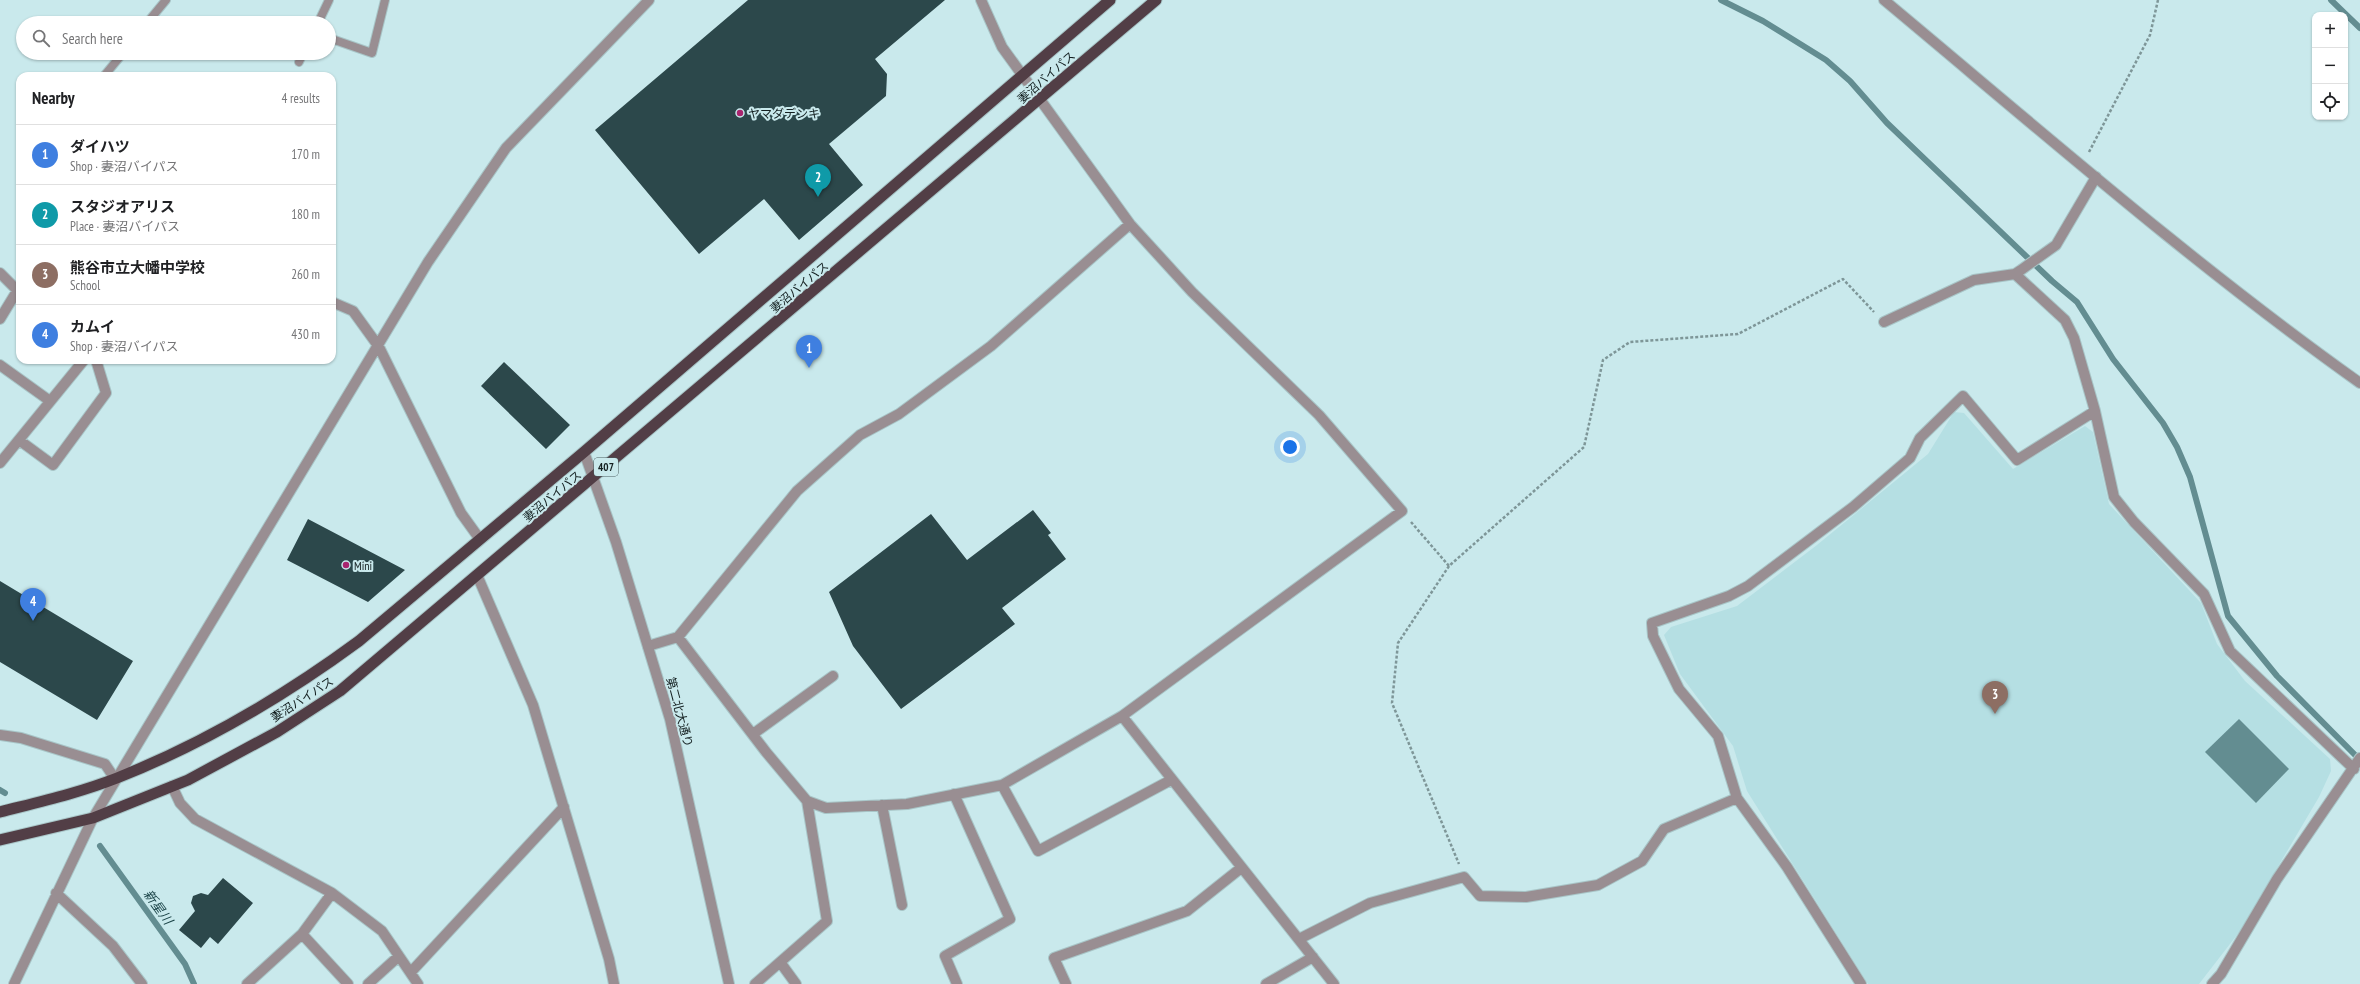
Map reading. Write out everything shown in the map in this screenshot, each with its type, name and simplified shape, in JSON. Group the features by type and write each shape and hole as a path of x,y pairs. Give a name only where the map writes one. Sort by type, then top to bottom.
{"highway":[{"name":"妻沼バイパス","path":"0,812 115,779 178,752 254,712 310,676 359,641 479,538 584,452 1022,74 1110,0"},
{"name":"妻沼バイパス","path":"0,840 93,818 188,780 277,732 340,691 1041,99 1156,0"}],"street":[{"path":"14,984 56,893 93,818 115,779 379,347 428,262 506,148 649,0"},
{"path":"807,801 826,808 907,804 1002,784 1122,716 1402,511 1319,415 1192,292 1130,224 1002,47 981,0"},
{"path":"1884,0 2096,177 2265,312 2360,382"},
{"path":"1884,322 1974,280 2018,272 2056,244 2096,177"},
{"path":"648,646 678,637 797,491 860,435 899,414 991,346 1130,224"},
{"path":"2018,272 2066,320 2074,338 2095,411 2114,497 2134,522 2204,594 2230,651 2354,768"},
{"path":"0,274 16,286"},
{"path":"0,319 16,291"},
{"path":"336,304 353,311 379,347 461,513 479,538"},
{"path":"0,364 50,401"},
{"path":"0,463 81,364"},
{"path":"19,440 54,465 106,393 97,364"},
{"path":"1860,984 1787,867 1737,798 1718,736 1680,689 1653,636 1652,624 1729,596 1748,586 1853,507 1910,458 1920,438 1963,396 2017,460 2095,411"},
{"name":"第二北大通り","path":"584,452 594,477 670,719 729,984"},
{"path":"477,575 533,705 609,959 614,984"},
{"path":"678,637 752,734 807,801 827,921 755,984"},
{"path":"752,734 833,676"},
{"path":"1122,716 1171,780 1334,984"},
{"path":"0,734 21,738 105,764 115,779"},
{"path":"2212,984 2221,974 2278,879 2360,758"},
{"path":"1002,784 1038,851 1171,780"},
{"path":"172,786 180,803 195,819 332,893 382,931 418,984"},
{"path":"954,794 1010,919 945,956 957,984"},
{"path":"1299,939 1370,903 1464,877 1480,896 1526,897 1598,885 1642,861 1664,829 1737,798"},
{"path":"882,805 902,905"},
{"path":"411,972 564,807"},
{"path":"1066,984 1054,958 1186,911 1241,868"},
{"path":"56,893 113,946 142,984"},
{"path":"247,984 302,934 332,893"},
{"path":"302,934 348,984"},
{"path":"368,984 399,956"},
{"path":"1266,984 1313,957"},
{"path":"780,962 796,984"}],"lane":[{"path":"153,16 166,0"},
{"path":"321,16 329,0"},
{"path":"336,40 372,53 385,0"},
{"path":"107,72 117,60"}],"path":[{"path":"2080,164 2093,148 2150,35 2158,0"},
{"path":"1464,877 1392,703 1398,643 1449,566 1584,447 1603,360 1630,342 1738,334 1843,279 1884,322"},
{"path":"1402,511 1449,566"}],"shaded area":[{"path":"1954,412 1964,413 2013,469 2085,426 2093,432 2109,504 2201,603 2217,644 2245,681 2330,759 2331,771 2319,797 2240,931 2199,984 1868,984 1747,791 1733,746 1680,674 1664,635 1671,627 1737,606 1817,545 1928,454"},
{"path":"2239,719 2289,769 2256,803 2205,752"}],"building":[{"name":"ヤマダデンキ","path":"748,0 945,0 875,59 887,74 886,96 829,144 863,185 799,240 764,199 699,254 595,130"},
{"path":"504,362 570,425 546,449 481,386"},
{"path":"1033,510 1051,533 1048,535 1066,559 1002,608 1015,624 901,709 853,646 829,592 931,514 967,560"},
{"name":"Mini","path":"308,519 405,570 368,602 287,560"},
{"path":"0,581 133,661 97,720 0,662"},
{"path":"223,878 253,903 218,944 210,937 201,948 179,930 195,911 191,903 193,896 201,893 208,895"}],"waterway":[{"path":"1721,0 1763,21 1826,60 1850,81 1887,123 2052,281 2077,302 2113,359 2163,423 2177,447 2190,477 2228,616 2277,676 2360,760"},
{"path":"2331,0 2360,28"},
{"name":"新星川","path":"0,790 5,793"},
{"name":"新星川","path":"100,846 185,964 194,984"}],"place":[{"name":"ヤマダデンキ","path":"740,113"},
{"name":"スタジオアリス","path":"818,197"},
{"name":"ダイハツ","path":"809,368"},
{"name":"Mini","path":"346,565"},
{"name":"カムイ","path":"33,621"},
{"name":"熊谷市立大幡中学校","path":"1995,714"}]}
